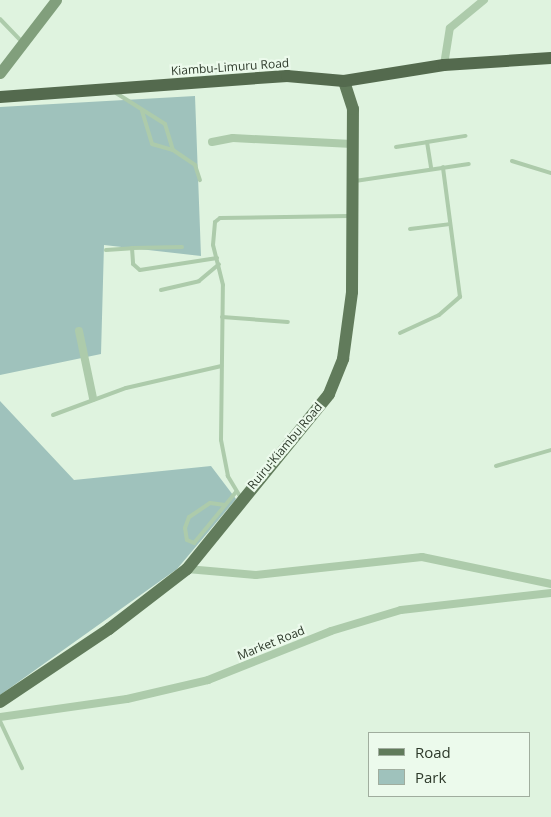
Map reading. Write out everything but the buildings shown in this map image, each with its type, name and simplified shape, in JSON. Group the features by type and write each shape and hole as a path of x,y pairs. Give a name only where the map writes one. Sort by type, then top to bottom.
{"highway":[{"name":"Kiambu-Limuru Road","path":"0,97 287,76 344,80 444,65 551,58"}],"main road":[{"path":"0,73 56,0"},
{"name":"Ruiru-Kiambu Road","path":"0,702 109,629 186,569 239,495 329,394 343,359 352,292 352,109 344,80"}],"street":[{"path":"444,65 450,28 484,0"},
{"path":"212,142 233,138 352,144"},
{"path":"79,331 93,398"},
{"path":"186,569 256,575 422,557 551,584"},
{"name":"Market Road","path":"0,719 127,699 208,680 331,631 392,612 551,593"}],"lane":[{"path":"0,19 22,42"},
{"path":"112,90 165,124 173,150"},
{"path":"142,111 152,144 173,150 195,165 200,180"},
{"path":"396,147 466,136"},
{"path":"426,142 430,168"},
{"path":"512,161 551,173"},
{"path":"352,182 430,168 469,164"},
{"path":"400,333 439,315 460,297 448,224 443,167"},
{"path":"225,505 210,503 190,517 185,528 187,540 194,543 225,505 239,495 223,457 222,317 219,264 213,236 220,218 352,216"},
{"path":"410,229 448,224"},
{"path":"106,250 182,247"},
{"path":"132,248 133,264 140,270 217,258"},
{"path":"162,290 199,280 219,264"},
{"path":"222,317 288,322"},
{"path":"53,415 93,398 221,366"},
{"path":"496,466 551,450"},
{"path":"0,719 22,768"}],"green space":[{"path":"195,96 201,256 104,245 101,354 0,375 0,107"},
{"path":"0,401 74,480 211,466 236,499 177,569 0,695"}]}
